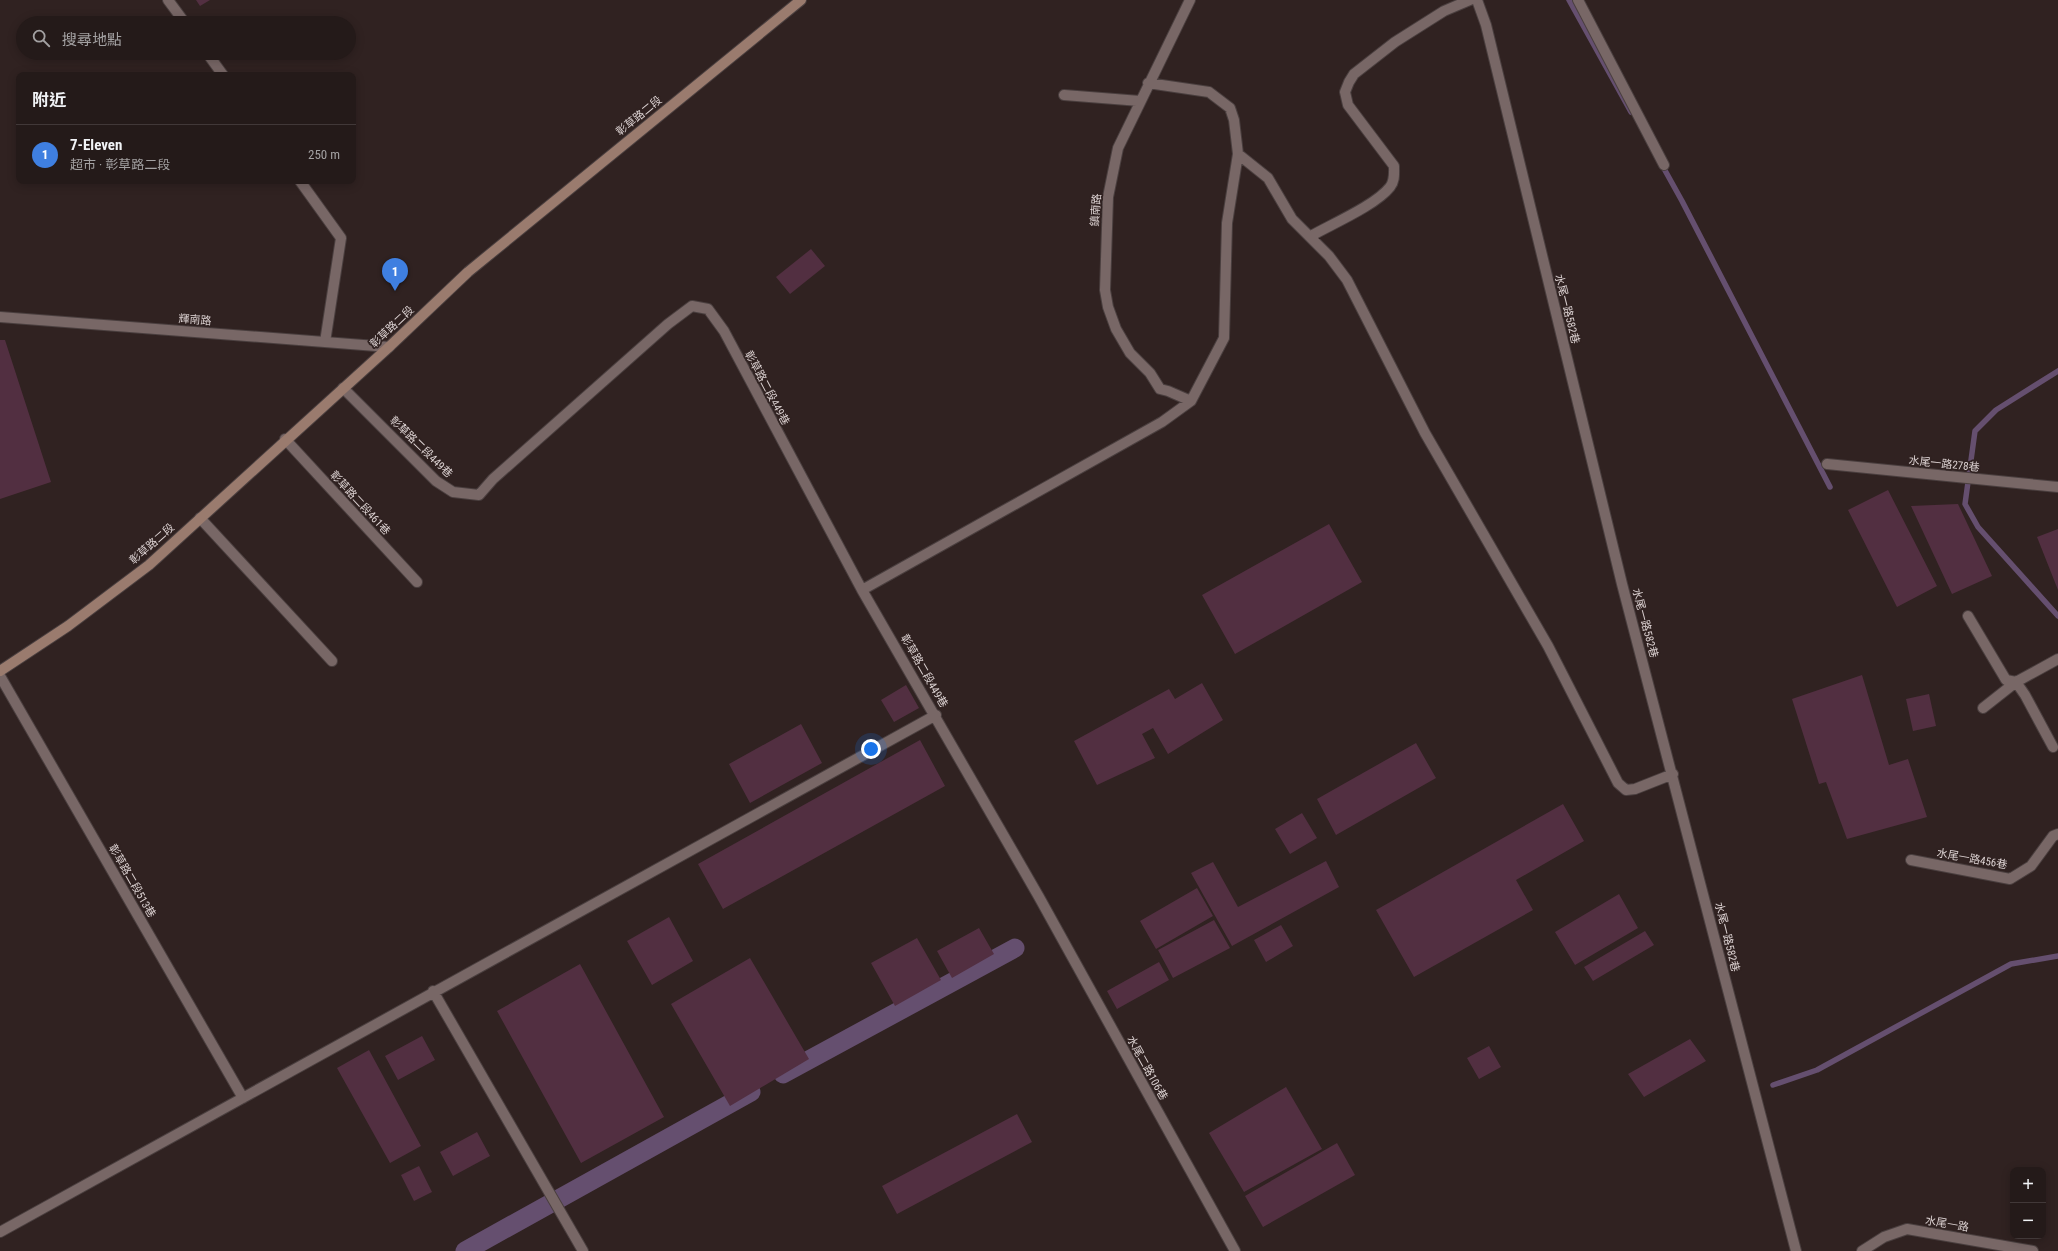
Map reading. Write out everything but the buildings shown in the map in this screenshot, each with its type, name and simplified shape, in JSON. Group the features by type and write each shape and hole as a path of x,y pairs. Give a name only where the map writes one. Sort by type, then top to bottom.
{"street":[{"path":"168,0 180,16"},
{"name":"彰草路二段","path":"0,671 68,626 149,565 389,347 468,272 801,0"},
{"name":"鎮南路","path":"1190,0 1148,83 1118,148 1108,197 1105,290 1108,307 1116,329 1130,353 1150,372 1160,389 1191,401"},
{"path":"1311,236 1379,198 1391,186 1395,176 1394,166 1348,105 1345,92 1354,74 1395,42 1444,11 1470,0"},
{"name":"水尾一路582巷","path":"1477,0 1486,25 1622,584 1673,774 1796,1251"},
{"path":"1578,0 1664,165"},
{"path":"212,60 221,72"},
{"path":"862,590 1162,422 1191,401 1224,338 1227,223 1238,154 1234,120 1230,108 1208,92 1148,83"},
{"path":"1064,95 1140,102"},
{"path":"1238,154 1268,178 1292,219 1311,236 1334,262 1347,280 1425,433 1548,646 1618,783 1626,790 1635,789 1673,774"},
{"path":"302,184 341,238 325,342"},
{"name":"彰草路二段449巷","path":"343,388 436,481 453,492 479,496 493,479 668,324 692,306 708,309 724,331 862,590 936,715 1039,897"},
{"name":"輝南路","path":"0,317 389,347"},
{"name":"彰草路二段461巷","path":"285,440 417,582"},
{"name":"水尾一路278巷","path":"1827,464 2058,487"},
{"path":"200,518 332,661"},
{"path":"1968,616 2006,680 2016,682 2025,695 2053,747"},
{"path":"1983,708 2016,682 2058,659"},
{"name":"彰草路二段513巷","path":"0,676 243,1098"},
{"path":"0,1232 433,991 936,715"},
{"name":"水尾一路456巷","path":"1911,860 2010,879 2031,866 2054,836 2058,834"},
{"name":"水尾二路106巷","path":"1039,897 1235,1251"},
{"path":"433,991 583,1251"},
{"name":"水尾一路","path":"1862,1251 1884,1237 1907,1229 2033,1251"}],"waterway":[{"path":"1569,0 1631,112"},
{"path":"1662,165 1830,487"},
{"path":"2058,371 1996,410 1975,431 1965,504 1978,527 2058,616"},
{"path":"783,1074 1015,948"},
{"path":"1773,1085 1817,1070 2011,964 2058,956"},
{"path":"465,1251 751,1092"}],"place":[{"name":"7-Eleven","path":"395,291"}]}
